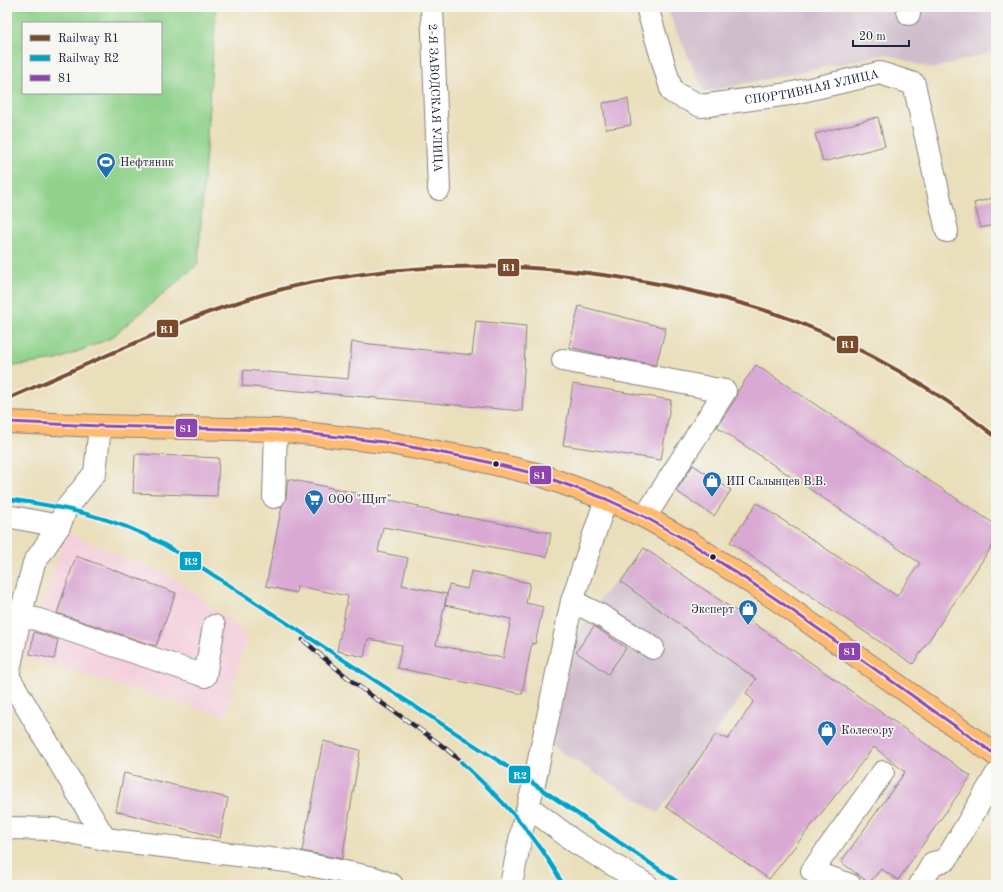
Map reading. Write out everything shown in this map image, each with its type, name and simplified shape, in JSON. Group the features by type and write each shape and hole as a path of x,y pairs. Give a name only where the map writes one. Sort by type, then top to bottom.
{"main road":[{"path":"7,422 100,426 276,430 384,442 475,459 540,475 606,499 645,517 691,543 776,599 996,755"}],"street":[{"name":"2-Я ЗАВОДСКАЯ УЛИЦА","path":"432,7 439,189"},
{"name":"СПОРТИВНАЯ УЛИЦА","path":"646,7 672,92 702,106 789,94 880,73 914,84 947,231"},
{"path":"563,360 725,391 645,517"},
{"path":"100,426 95,473 66,509 59,526 34,563 20,617 8,676 105,840"},
{"path":"274,497 276,430"},
{"path":"510,885 523,825 529,806 572,601 606,499"},
{"path":"7,516 59,526"},
{"path":"572,601 600,615 653,648"},
{"path":"20,617 36,619 205,676 214,626"},
{"path":"850,885 812,871 883,772"},
{"path":"920,885 933,863 946,860 996,775"},
{"path":"529,806 580,845 647,885"},
{"path":"7,828 54,829 105,840 295,862 374,878 392,885"}],"shaded area":[{"path":"666,7 996,7 996,51 932,69 886,54 704,92"},
{"path":"66,533 174,577 247,635 225,716 24,657"},
{"path":"642,550 778,645 658,813 550,745 576,639 590,611"}],"green space":[{"name":"Нефтяник","path":"7,7 216,7 198,264 111,338 57,360 7,367"}],"building":[{"path":"628,99 631,125 606,129 603,103"},
{"path":"878,117 885,146 823,162 815,134"},
{"path":"996,197 996,224 981,228 974,203"},
{"path":"579,306 666,328 656,365 569,347"},
{"path":"476,321 526,326 522,411 242,386 244,370 348,379 352,342 472,355"},
{"path":"756,365 996,525 996,540 913,664 730,542 757,503 897,596 920,563 717,427 736,398 737,392"},
{"path":"573,384 671,400 661,460 563,445"},
{"path":"135,454 219,458 217,496 133,493"},
{"path":"693,465 731,490 714,516 676,491"},
{"path":"288,479 419,506 418,508 551,533 547,557 383,527 378,552 408,558 402,585 447,594 436,645 503,658 511,619 445,605 449,585 467,589 471,571 530,583 526,603 543,607 535,644 532,643 522,694 397,668 402,645 368,639 364,657 337,651 348,596 297,586 296,593 266,586 282,506 286,498"},
{"path":"644,548 810,662 971,776 898,880 881,869 869,883 841,862 905,772 874,747 769,879 666,807 716,734 728,739 754,701 746,693 756,679 621,582"},
{"path":"76,556 176,593 156,646 57,613"},
{"path":"594,626 626,648 608,674 576,652"},
{"path":"34,632 58,640 54,659 30,654"},
{"path":"323,741 360,750 342,859 302,851"},
{"path":"124,773 228,798 220,838 116,811"}],"railway":[{"path":"7,499 67,509 106,519 161,543 201,567 534,784 682,885"},
{"path":"303,640 361,688 445,748 479,777 526,829 540,847 563,885"}],"rail line":[{"name":"R1","path":"7,399 190,319 268,293 310,282 363,274 442,267 482,266 561,270 639,281 721,298 779,315 820,331 899,371 948,402 996,437"},
{"name":"R2","path":"7,499 67,509 106,519 161,543 201,567 534,784 682,885"},
{"name":"R2","path":"461,762 518,819 553,867 563,885"}],"transit line":[{"name":"81","path":"7,422 100,426 276,430 384,442 475,459 540,475 606,499 645,517 691,543 776,599 996,755"}],"place":[{"name":"Нефтяник","path":"106,179"},
{"name":"ИП Салынцев В.В.","path":"712,498"},
{"name":"ООО \"Щит\"","path":"314,516"},
{"name":"Эксперт","path":"748,626"},
{"name":"Колесо.ру","path":"827,747"}]}
